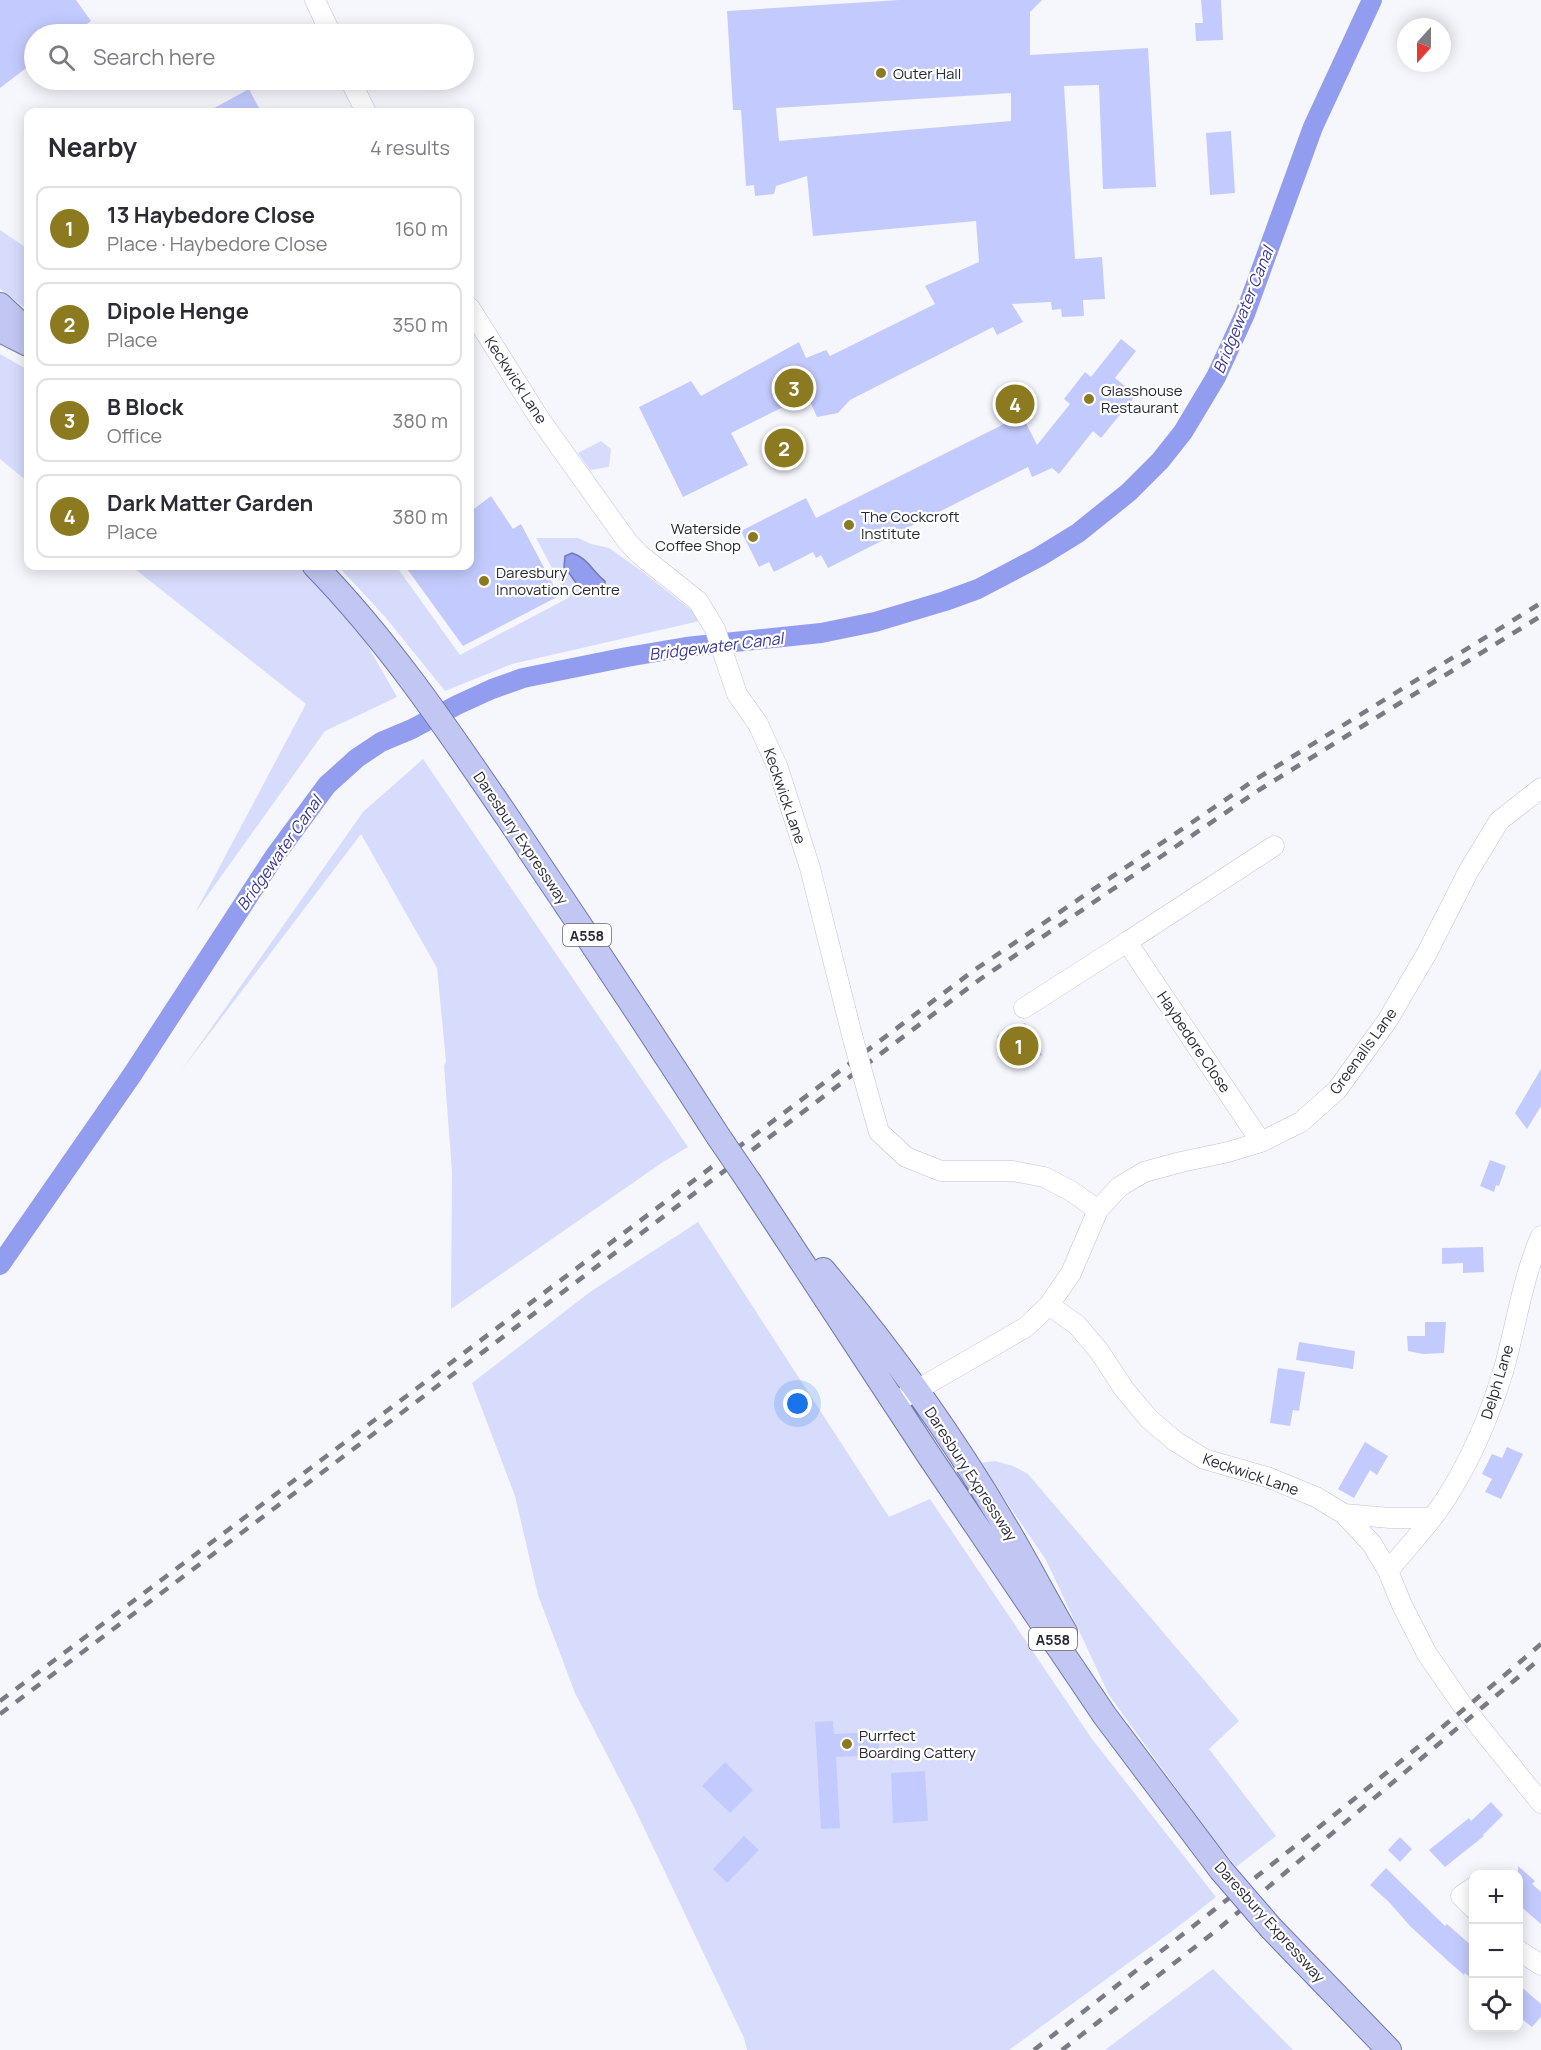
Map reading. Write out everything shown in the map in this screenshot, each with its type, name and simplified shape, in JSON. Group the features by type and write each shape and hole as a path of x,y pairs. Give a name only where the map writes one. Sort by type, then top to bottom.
{"main road":[{"path":"0,305 24,327"},
{"path":"0,330 24,342"},
{"name":"Daresbury Expressway","path":"319,570 375,632 453,737 583,928 930,1457 1105,1716 1221,1870 1271,1928 1389,2050"},
{"name":"Daresbury Expressway","path":"750,1183 855,1307 916,1390 973,1474 1158,1788"}],"street":[{"path":"315,0 326,24"},
{"path":"355,90 364,108"},
{"name":"Keckwick Lane","path":"474,314 539,418 627,541 639,554 698,602 715,629 737,694 758,724 778,768 810,868 879,1132 906,1157 941,1171 1012,1171 1044,1177 1071,1191 1098,1210"},
{"name":"Greenalls Lane","path":"1049,1305 1071,1273 1098,1210 1119,1187 1144,1172 1261,1142 1301,1122 1337,1090 1387,1021 1427,953 1468,872 1499,821 1541,788"},
{"path":"1024,1008 1274,846"},
{"name":"Haybedore Close","path":"1128,942 1261,1142"},
{"name":"Delph Lane","path":"1388,1571 1449,1494 1466,1465 1490,1410 1541,1236"},
{"path":"896,1402 1005,1341 1026,1327 1049,1305"},
{"name":"Keckwick Lane","path":"1049,1305 1077,1325 1100,1351 1124,1389 1149,1419 1175,1442 1204,1459 1267,1477 1316,1497 1344,1514 1372,1544 1388,1571 1427,1654 1463,1706 1541,1803"},
{"path":"1344,1514 1390,1518 1431,1518"},
{"path":"1469,1890 1461,1896 1469,1905"},
{"path":"1523,1953 1541,1965"}],"shaded area":[{"path":"0,230 24,246 24,307 0,289"},
{"path":"0,354 24,368 24,479 0,459"},
{"path":"601,441 611,449 609,467 590,470 578,453"},
{"path":"536,538 578,538 609,548 704,620 512,664 445,691 386,618 342,570 399,570 460,655 568,598"},
{"path":"136,570 319,570 332,583 397,697 325,731 195,913 306,704"},
{"path":"423,759 688,1147 451,1309 452,1172 444,1066 446,1062 437,968 361,834 181,1071 363,812"},
{"path":"698,1222 889,1517 930,1499 1092,1739 1216,1897 1009,2050 747,2050 744,2038 633,1805 575,1693 538,1595 515,1496 472,1383 590,1292"},
{"path":"995,1461 1013,1466 1028,1474 1239,1721 1209,1749 1276,1836 1236,1867 1213,1839 1109,1695 1046,1560 980,1463"},
{"path":"1213,1969 1293,2050 1105,2050"}],"water":[{"path":"572,553 586,561 605,583 586,593 583,591 564,567 565,556"}],"building":[{"path":"0,0 76,0 91,21 87,24 24,24 24,70 0,88"},
{"path":"899,0 1042,0 1030,12 1030,55 1148,48 1156,187 1103,189 1099,85 1064,86 1075,259 1102,257 1105,299 1083,300 1084,316 1062,317 1061,309 1052,310 1051,302 1012,304 1023,322 997,335 993,327 850,400 838,413 817,417 807,395 731,433 748,465 683,497 639,407 691,381 701,396 799,342 806,358 826,350 830,356 935,304 925,286 979,262 976,221 813,236 807,176 776,186 774,194 755,196 754,185 746,186 741,110 733,110 727,11","holes":["1011,93 1011,121 779,141 776,108"]},
{"path":"1201,0 1221,0 1223,40 1196,41 1195,23 1203,23"},
{"path":"250,90 259,108 214,108"},
{"path":"1231,131 1235,193 1210,195 1206,133"},
{"path":"1121,339 1136,351 1115,378 1136,395 1101,438 1093,431 1059,474 1052,468 1032,477 1028,467 828,568 821,555 816,558 813,552 774,572 769,562 759,567 741,531 806,498 816,518 1022,415 1037,445 1070,404 1064,399 1085,372 1091,377"},
{"name":"Daresbury Innovation Centre","path":"491,496 513,529 521,524 559,596 463,646 408,570 474,570 474,509"},
{"path":"1025,1023 1042,1055 1022,1064 1008,1066 997,1036"},
{"path":"1541,1069 1541,1106 1527,1129 1515,1113"},
{"path":"1490,1160 1506,1166 1499,1186 1496,1185 1494,1192 1480,1186"},
{"path":"1483,1247 1484,1272 1463,1273 1463,1263 1442,1264 1442,1248"},
{"path":"1425,1322 1446,1322 1444,1353 1423,1354 1408,1351 1407,1336 1425,1336"},
{"path":"1299,1342 1355,1351 1353,1369 1296,1360"},
{"path":"1278,1368 1305,1372 1299,1411 1293,1410 1290,1426 1270,1423"},
{"path":"1365,1442 1388,1456 1377,1475 1370,1470 1354,1498 1338,1489"},
{"path":"1507,1447 1523,1454 1501,1499 1485,1492 1492,1479 1482,1474 1492,1454 1502,1458"},
{"path":"833,1721 834,1734 878,1732 880,1755 836,1757 840,1828 821,1829 815,1722"},
{"path":"725,1762 753,1790 730,1813 702,1786"},
{"path":"925,1771 928,1821 893,1823 891,1773"},
{"path":"1491,1802 1503,1815 1484,1836 1445,1867 1429,1850 1469,1818 1471,1821"},
{"path":"744,1836 759,1850 727,1883 713,1869"},
{"path":"1400,1837 1412,1849 1400,1862 1388,1850"},
{"path":"1386,1868 1445,1926 1447,1924 1469,1943 1469,1976 1465,1973 1464,1975 1410,1926 1370,1885"},
{"path":"1523,1870 1535,1881 1532,1884 1541,1892 1541,1924 1523,1908"},
{"path":"1523,1988 1541,2004 1541,2017 1532,2027 1523,2020"}],"waterway":[{"name":"Bridgewater Canal","path":"0,1265 132,1075 274,857 327,785 357,758 381,742 412,729 457,705 523,678 686,647 821,633 875,622 945,601 978,589 1039,557 1078,533 1129,492 1160,461 1183,432 1216,377 1245,314 1313,127 1372,0"}],"railway":[{"path":"0,1701 973,971 1253,781 1541,603"},
{"path":"0,1714 979,980 1259,790 1541,616"},
{"path":"1034,2050 1354,1799 1541,1644"},
{"path":"1062,2050 1217,1930 1541,1658"}],"place":[{"name":"Outer Hall","path":"881,73"},
{"name":"B Block","path":"794,388"},
{"name":"Glasshouse Restaurant","path":"1089,399"},
{"name":"Dark Matter Garden","path":"1015,404"},
{"name":"Dipole Henge","path":"784,448"},
{"name":"The Cockcroft Institute","path":"849,525"},
{"name":"Waterside Coffee Shop","path":"753,537"},
{"name":"Daresbury Innovation Centre","path":"484,581"},
{"name":"13 Haybedore Close","path":"1019,1046"},
{"name":"Purrfect Boarding Cattery","path":"847,1744"}]}
